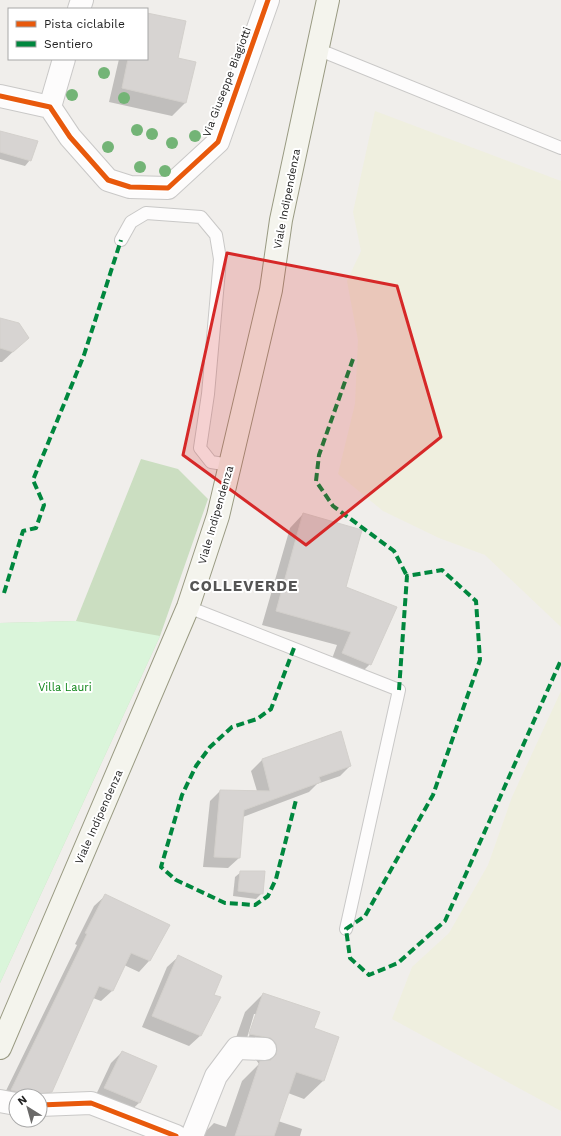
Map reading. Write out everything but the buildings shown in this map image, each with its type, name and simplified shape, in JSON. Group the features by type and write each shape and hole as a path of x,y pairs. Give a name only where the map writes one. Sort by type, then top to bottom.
{"main road":[{"name":"Viale Indipendenza","path":"0,1048 188,608 218,516 271,290 281,220 328,0"}],"street":[{"name":"Via Giuseppe Biagiotti","path":"50,107 70,137 108,180 130,187 168,188 218,142 268,0"},
{"path":"0,96 50,107 64,60"},
{"path":"192,1136 216,1076 237,1048 264,1049"},
{"path":"48,1105 91,1103 176,1136"}],"lane":[{"path":"317,49 561,148"},
{"path":"121,240 131,222 146,213 201,217 216,235 220,259 208,394 200,448 211,462 230,465"},
{"path":"188,608 399,690 346,929"}],"highlighted area":[{"path":"227,253 397,286 441,437 306,545 183,455"}],"green space":[{"path":"375,111 561,181 561,627 485,555 439,538 383,511 338,474 355,404 358,340 347,281 361,251 353,212"},
{"name":"Villa Lauri","path":"141,459 178,469 208,499 160,636 0,983 0,623 76,621"},
{"name":"Villa Lauri","path":"76,621 160,636 0,983 0,623"},
{"path":"561,691 561,1111 392,1019 412,967 449,933 488,865 512,797"}],"marked path":[{"path":"4,593 23,531 36,528 44,505 33,480 84,355 121,240"},
{"path":"353,359 319,455 316,481 333,506 394,551 407,576"},
{"path":"399,690 407,576 442,570 476,601 480,660 433,795 365,916 346,929 350,958 369,975 398,963 445,921 561,660"},
{"path":"294,648 271,709 257,719 232,727 210,747 196,766 182,795 161,867 176,880 225,903 255,905 268,896 276,879 296,800"}],"cycle path":[{"path":"0,96 50,107 70,137 108,180 130,187 168,188 218,142 268,0"},
{"path":"48,1105 91,1103 176,1136"}],"district":[{"name":"COLLEVERDE","path":"244,586"}]}
